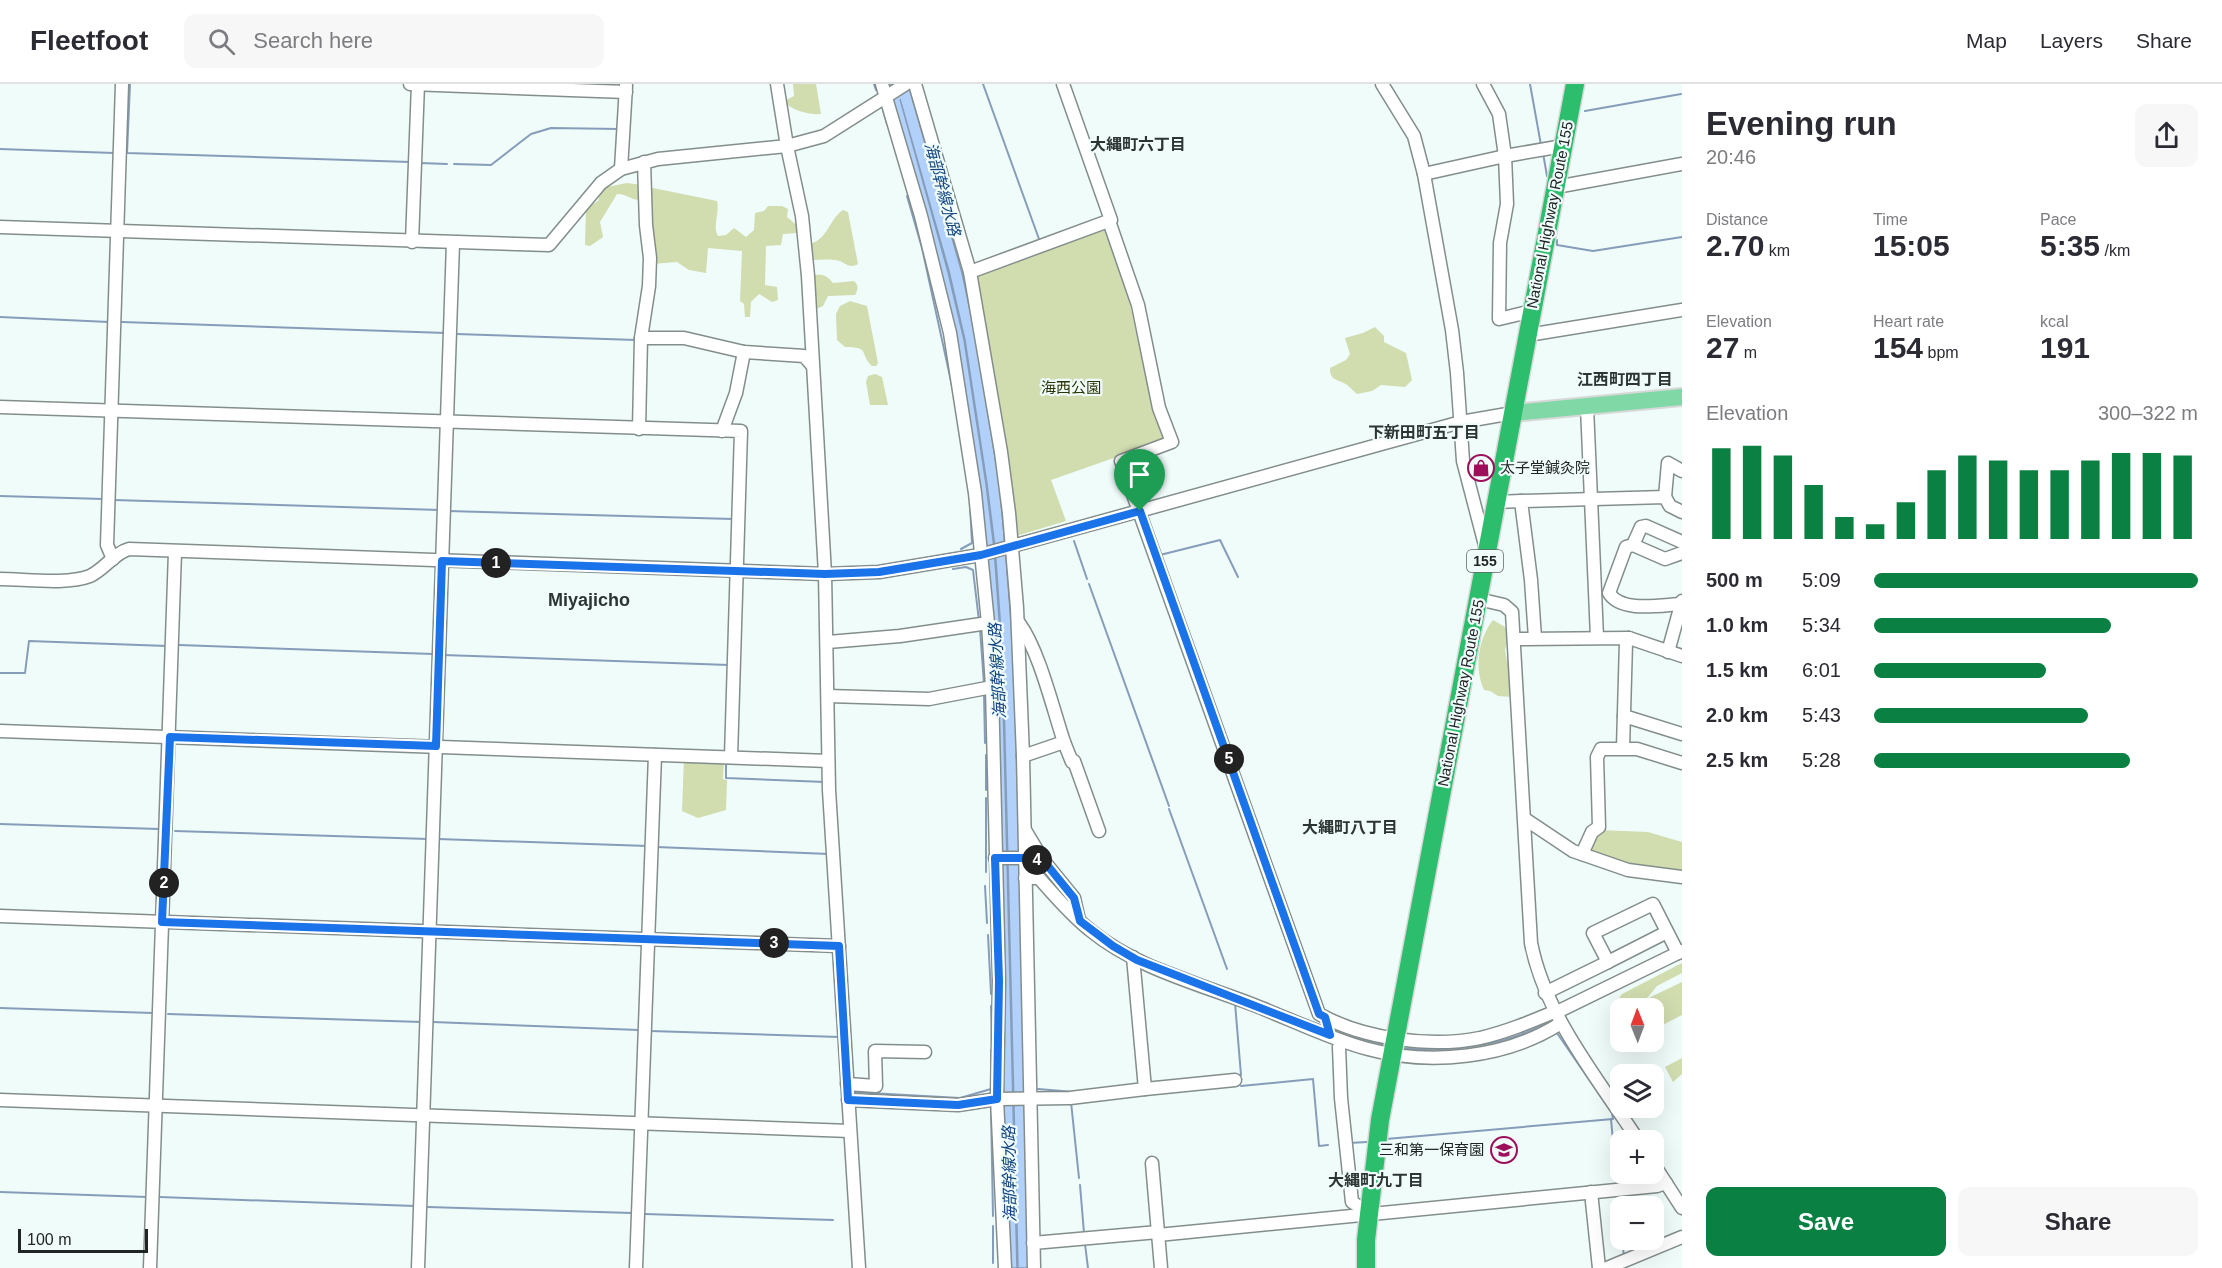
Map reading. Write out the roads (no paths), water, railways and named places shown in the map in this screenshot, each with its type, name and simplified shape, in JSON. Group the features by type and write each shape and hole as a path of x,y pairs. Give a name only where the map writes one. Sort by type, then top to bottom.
{"highway":[{"name":"National Highway Route 155","path":"1366,1268 1380,1120 1575,84"}],"main road":[{"path":"1513,413 1587,408 1682,397"}],"street":[{"path":"113,559 107,545 122,84"},
{"path":"410,84 626,88 621,168"},
{"path":"412,242 418,84"},
{"path":"777,84 802,216 808,276 811,344 808,361 825,574 828,642 828,761 860,1268"},
{"path":"0,227 549,245 601,183 621,168 658,159 787,146 824,136 885,92 906,84"},
{"path":"915,84 970,272 1001,452 1018,622 1034,1268"},
{"path":"970,272 1112,220 1063,84"},
{"path":"1382,84 1414,136 1424,174 1452,330 1463,461 1487,553"},
{"path":"1483,84 1499,114 1505,156 1507,204 1500,243 1500,319 1532,311"},
{"path":"885,92 933,261 950,333 967,432 982,554 992,687 999,981 997,1099 1005,1268"},
{"path":"1424,174 1563,146"},
{"path":"639,429 641,338 649,286 650,258 646,225 644,162"},
{"path":"1556,187 1682,164"},
{"path":"1109,221 1138,304 1159,408 1172,442 1121,461 1319,1014 1342,1041 1367,1049 1393,1048 1417,1041 1468,1040 1557,1017 1680,952 1653,904 1593,933 1608,962"},
{"path":"418,1268 453,243"},
{"path":"1528,336 1682,310"},
{"path":"641,338 684,338 744,352 808,361"},
{"path":"722,431 735,393 744,352"},
{"path":"0,406 741,431 731,757"},
{"path":"1587,408 1597,637"},
{"path":"0,579 61,580 87,577 104,568 129,549 825,574 879,572 982,554 1461,422 1513,413"},
{"path":"1682,471 1668,464 1665,497 1670,506 1682,512"},
{"path":"1496,502 1665,497"},
{"path":"1521,501 1531,580 1534,638"},
{"path":"1633,545 1641,527 1646,526 1682,542"},
{"path":"1668,652 1682,602 1637,607 1611,597 1609,589 1626,547 1633,545 1665,559 1682,553"},
{"path":"150,1268 175,552"},
{"path":"1479,599 1494,602 1509,608 1512,612 1531,943 1535,966 1557,1017 1631,1130"},
{"path":"1018,622 1026,633 1034,652 1064,742 1072,762 1074,761 1099,831"},
{"path":"828,642 900,636 988,623"},
{"path":"1623,748 1626,642 1629,638"},
{"path":"1515,639 1629,638 1682,656"},
{"path":"828,696 929,699 992,687"},
{"path":"1624,716 1682,734"},
{"path":"0,732 828,761"},
{"path":"1023,756 1064,742"},
{"path":"1582,854 1592,832 1599,827 1597,757 1601,749 1638,749 1682,763"},
{"path":"636,1268 655,754"},
{"path":"1525,819 1573,851 1628,870 1682,876"},
{"path":"1024,829 1043,860 1074,898 1080,921"},
{"path":"996,858 1043,860"},
{"path":"1025,878 1039,878 1080,921 1106,941 1133,957 1328,1026 1359,1031 1393,1048"},
{"path":"0,916 839,946"},
{"path":"1545,993 1667,932"},
{"path":"1133,957 1145,1089"},
{"path":"1342,1041 1339,1047 1341,1098 1352,1202 1370,1213"},
{"path":"847,1084 876,1086 875,1052 925,1052"},
{"path":"848,1100 958,1105 997,1099 1070,1098 1235,1080"},
{"path":"0,1100 850,1131"},
{"path":"1152,1163 1161,1268"},
{"path":"1664,1180 1682,1208"},
{"path":"1033,1243 1158,1234 1657,1186 1666,1183"},
{"path":"1591,1192 1599,1268"},
{"path":"1607,1268 1682,1237"}],"water":[{"name":"海部幹線水路","path":"885,84 908,84 962,273 976,338 999,482 1014,660 1030,1268 1018,1268 1003,660 995,547 965,340 949,271 900,99 948,272 964,340 994,548 1002,660 1017,1268 1008,1268 993,662 971,444"}],"waterway":[{"path":"130,84 127,153 410,162"},
{"path":"874,84 876,90"},
{"path":"983,84 1039,239"},
{"path":"1530,84 1541,145"},
{"path":"1585,111 1681,94"},
{"path":"883,110 887,124"},
{"path":"454,164 491,165 531,134 551,128 620,129"},
{"path":"0,149 114,153"},
{"path":"1543,153 1547,176"},
{"path":"420,163 447,164"},
{"path":"907,196 922,248 954,395"},
{"path":"1557,240 1557,245 1593,251 1682,237"},
{"path":"416,247 447,248 447,250"},
{"path":"0,317 109,322"},
{"path":"122,322 446,333"},
{"path":"456,334 636,340"},
{"path":"733,491 734,470"},
{"path":"0,496 103,499"},
{"path":"114,500 440,510"},
{"path":"961,549 972,543 970,504"},
{"path":"448,511 733,519"},
{"path":"1160,555 1220,540 1238,577"},
{"path":"1074,541 1087,579"},
{"name":"海部幹線水路","path":"953,569 966,567 973,570 979,621"},
{"path":"1089,584 1169,806"},
{"name":"海部幹線水路","path":"980,629 984,684"},
{"path":"0,673 25,673 29,641 167,646"},
{"path":"179,645 433,654"},
{"path":"443,655 729,665"},
{"name":"海部幹線水路","path":"984,694 985,743"},
{"path":"986,755 986,790"},
{"path":"726,761 726,778 825,782"},
{"path":"986,798 986,872"},
{"path":"1169,809 1227,969"},
{"path":"0,824 159,829"},
{"path":"175,831 428,839"},
{"path":"438,839 648,846"},
{"path":"656,847 829,854"},
{"path":"985,886 987,923"},
{"path":"988,935 991,994"},
{"path":"1144,957 1220,986"},
{"path":"1251,998 1351,1037 1387,1045"},
{"path":"1235,1003 1241,1075 1237,1075"},
{"path":"991,1006 992,1041"},
{"path":"0,1008 153,1013"},
{"path":"168,1014 422,1022"},
{"path":"1401,1048 1441,1050 1481,1045 1519,1035 1555,1019"},
{"path":"433,1022 639,1030"},
{"path":"650,1031 839,1037"},
{"path":"1386,1139 1613,1119 1612,1113 1557,1033"},
{"path":"852,1092 960,1098 991,1089 991,1050"},
{"path":"1241,1086 1313,1079 1319,1146 1328,1145"},
{"path":"1038,1089 1074,1092"},
{"path":"1071,1102 1079,1178"},
{"name":"海部幹線水路","path":"991,1109 993,1216"},
{"path":"1611,1119 1617,1185"},
{"path":"1349,1143 1367,1142"},
{"path":"1080,1185 1084,1233"},
{"path":"0,1192 147,1197"},
{"path":"159,1197 415,1206"},
{"path":"428,1207 632,1213"},
{"path":"645,1214 833,1220"},
{"path":"993,1226 993,1263"},
{"path":"1085,1244 1088,1268"},
{"path":"1623,1250 1624,1257"}],"place":[{"name":"太子堂鍼灸院","path":"1481,468"},
{"name":"三和第一保育園","path":"1504,1150"}],"district":[{"name":"大縄町六丁目","path":"1138,144"},
{"name":"江西町四丁目","path":"1625,379"},
{"name":"下新田町五丁目","path":"1424,432"},
{"name":"Miyajicho","path":"589,600"},
{"name":"大縄町八丁目","path":"1350,827"},
{"name":"大縄町九丁目","path":"1376,1180"}],"park label":[{"name":"海西公園","path":"1071,388"}]}
